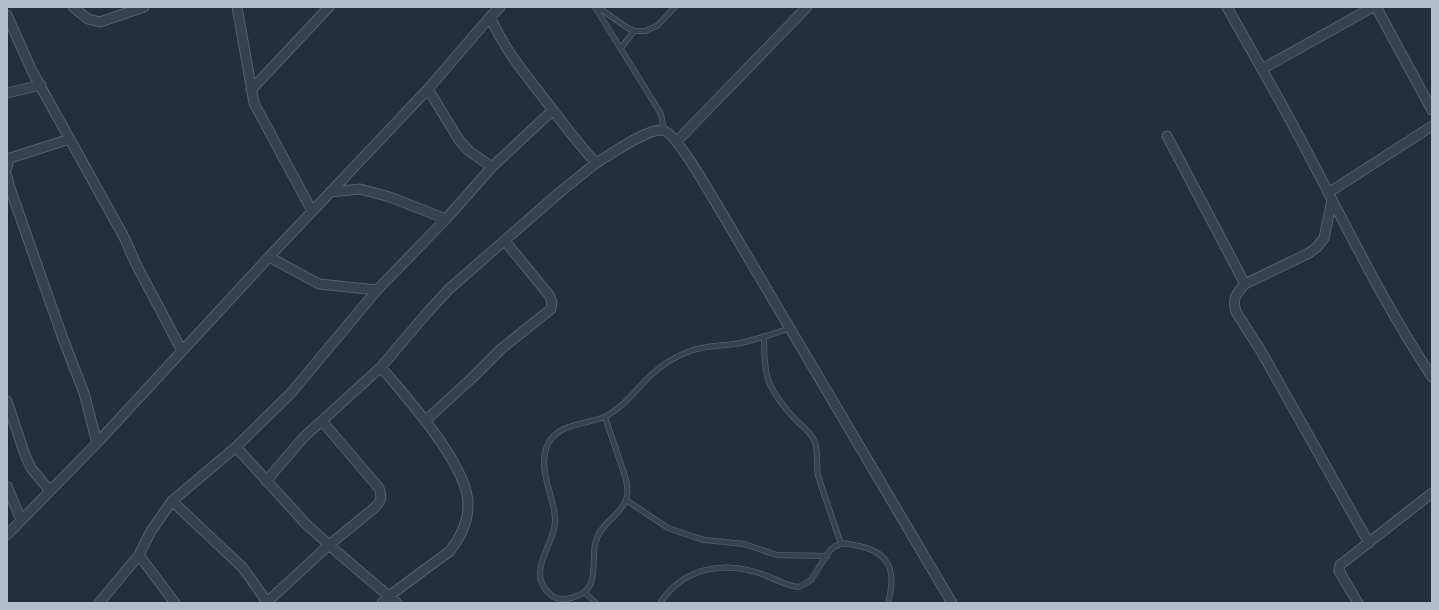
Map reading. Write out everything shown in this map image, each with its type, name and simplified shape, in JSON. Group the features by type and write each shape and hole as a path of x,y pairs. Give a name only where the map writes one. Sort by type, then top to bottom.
{"street":[{"path":"73,7 88,19 100,22 144,7"},
{"path":"237,7 254,103 312,211"},
{"path":"251,90 329,7"},
{"path":"7,535 97,443 312,211 428,89 500,7"},
{"path":"677,141 807,7"},
{"path":"1227,7 1262,69 1381,293 1432,377"},
{"path":"1262,69 1374,7 1432,110"},
{"path":"7,15 24,54 124,237 136,264 182,351"},
{"path":"490,17 511,56 596,163"},
{"path":"7,93 41,85"},
{"path":"428,89 458,140 469,151 492,167"},
{"path":"99,603 139,555 151,531 172,501 236,447 291,393 377,290 446,219 492,167 553,110"},
{"path":"1369,543 1261,351 1236,312 1234,305 1235,295 1245,284 1310,253 1317,247 1324,238 1330,197 1432,126"},
{"path":"266,481 299,443 381,367 449,289 560,192 596,163 650,132 664,130 677,141 716,203 952,603"},
{"path":"1168,136 1245,284"},
{"path":"7,168 8,158 70,139"},
{"path":"7,176 62,336 84,393 97,443"},
{"path":"330,192 360,189 390,197 446,219"},
{"path":"426,421 501,349 551,309 552,302 549,295 505,241"},
{"path":"269,257 319,284 377,290"},
{"path":"381,367 426,421 453,462 464,483 468,499 466,518 456,542 450,551 389,596 382,603"},
{"path":"7,401 25,455 31,468 50,491"},
{"path":"172,501 242,567 267,602 329,545 374,509 382,498 380,488 322,421"},
{"path":"236,447 306,524 398,603"},
{"path":"7,486 21,520"},
{"path":"1358,603 1339,571 1340,565 1432,493"},
{"path":"139,555 175,603"}],"lane":[{"path":"597,7 634,31 645,31 657,26 676,7"},
{"path":"597,7 658,108 664,130"},
{"path":"621,48 634,31"},
{"path":"604,416 625,476 627,484 626,500 598,536 594,549 592,583 584,592 575,597 565,600 554,598 546,590 540,576 541,563 555,526 544,469 544,457 548,443 554,436 569,427 604,416 618,409 657,370 685,354 701,348 740,343 790,328"},
{"path":"764,336 767,377 780,401 815,441 817,447 816,466 818,476 841,544"},
{"path":"626,500 668,528 694,537 705,540 744,544 777,555 826,556"},
{"path":"660,603 671,589 683,580 710,568 723,566 752,570 790,585 800,587 811,580 826,556 832,549 841,544 860,546 870,549 878,553 886,561 890,570 891,580 891,590 888,603"},
{"path":"584,592 596,603"}]}
